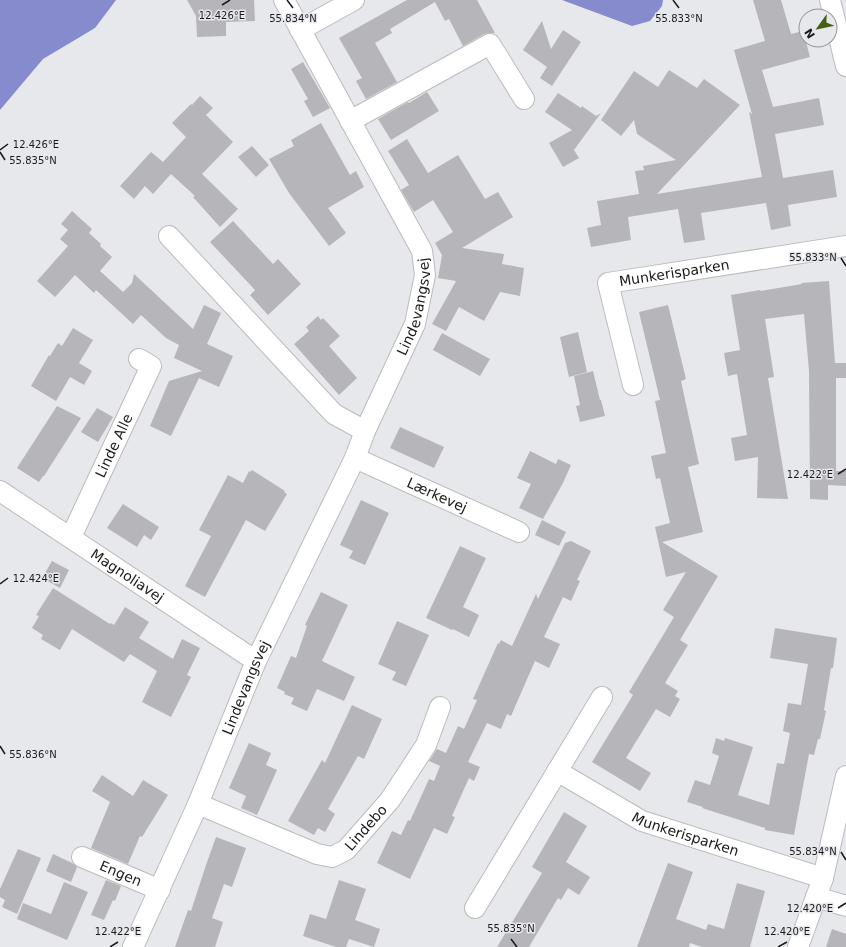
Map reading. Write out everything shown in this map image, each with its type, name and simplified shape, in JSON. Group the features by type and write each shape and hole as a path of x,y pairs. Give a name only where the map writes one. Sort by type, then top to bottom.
{"street":[{"name":"Lindevangsvej","path":"133,947 198,804 256,661 355,458 365,431 415,324 425,275 422,251 284,0"},
{"path":"300,30 354,0"},
{"path":"830,0 846,66"},
{"path":"350,121 490,44 524,99"},
{"path":"169,236 334,414 365,431"},
{"name":"Munkerisparken","path":"633,385 608,283 846,246"},
{"name":"Linde Alle","path":"71,537 151,366 139,359"},
{"name":"Lærkevej","path":"355,458 519,532"},
{"name":"Magnoliavej","path":"0,491 256,661"},
{"path":"475,908 602,697"},
{"name":"Lindebo","path":"198,804 317,854 332,857 346,850 390,800 426,745 440,707"},
{"name":"Munkerisparken","path":"557,771 642,821 823,878"},
{"path":"798,947 823,878 846,776"},
{"name":"Engen","path":"82,857 160,890"},
{"path":"816,896 846,906"}],"water":[{"path":"0,0 116,0 95,28 43,59 0,110"},
{"path":"562,0 663,0 662,6 650,21 632,26"}],"building":[{"path":"187,0 254,0 255,21 226,22 226,36 197,37 196,16"},
{"path":"407,0 477,0 495,33 484,34 463,46 449,19 445,21 435,2 390,29 392,33 375,43 397,82 366,99 356,81 362,78 339,38"},
{"path":"753,0 781,0 791,34 798,32 798,48 808,48 810,57 762,70 773,107 819,98 824,125 775,134 783,178 833,170 837,197 788,205 791,226 771,230 766,203 701,213 705,240 684,243 678,209 628,217 631,240 591,247 587,228 601,225 597,201 639,194 635,171 644,170 643,166 676,160 637,134 634,120 621,136 601,120 634,71 658,87 669,70 697,88 704,79 740,105 657,194 762,177 749,112 752,114 734,50 765,41"},
{"path":"542,21 551,49 563,30 581,42 552,86 540,78 547,67 523,50"},
{"path":"303,62 330,108 313,117 304,101 308,99 291,69"},
{"path":"427,92 439,111 391,140 378,119"},
{"path":"558,93 581,108 582,106 596,116 601,113 574,150 579,158 563,167 549,143 572,130 545,112"},
{"path":"200,96 213,108 206,115 233,142 202,174 238,209 220,227 193,197 195,196 171,174 153,194 145,186 134,199 120,186 151,152 163,162 186,137 172,123"},
{"path":"321,123 350,175 356,171 364,187 328,208 346,233 329,246 289,193 269,159 294,146 291,140"},
{"path":"407,139 428,173 458,155 485,199 498,192 513,217 462,248 504,254 502,264 524,268 520,296 500,292 484,321 459,307 446,331 432,324 456,281 438,278 442,255 435,243 453,232 433,200 414,212 401,190 409,185 388,151"},
{"path":"252,146 269,165 256,177 238,157"},
{"path":"72,211 92,229 89,233 112,257 100,271 123,292 132,283 134,274 193,329 204,305 221,313 207,344 233,356 219,387 199,378 171,436 150,426 169,381 202,371 174,358 179,345 166,338 141,315 133,324 96,290 94,293 75,275 55,297 37,281 68,246 60,239 68,230 61,224"},
{"path":"233,221 273,264 278,259 301,284 268,315 250,295 255,290 210,242"},
{"path":"829,281 835,363 846,363 846,378 836,378 836,471 846,471 846,486 828,485 828,500 810,499 809,371 804,314 765,319 774,377 768,378 788,499 757,498 758,457 735,461 731,438 747,435 737,374 728,376 724,353 740,350 731,295 802,284 801,283"},
{"path":"668,305 686,379 681,381 699,464 688,467 703,532 662,542 718,576 680,640 688,645 665,683 678,691 675,696 680,699 670,717 656,709 626,758 651,773 640,791 592,762 633,695 629,692 674,617 663,610 686,572 666,577 655,527 670,523 660,478 656,479 651,456 666,453 655,401 660,400 639,312"},
{"path":"318,316 321,320 323,318 340,336 329,346 357,378 339,395 294,344 309,331 306,327"},
{"path":"73,328 93,340 79,363 92,371 84,385 70,377 56,401 31,386 49,355 50,356 58,343 62,346"},
{"path":"578,332 587,372 569,377 560,337"},
{"path":"442,333 490,359 480,376 433,350"},
{"path":"593,371 605,416 580,422 576,406 580,405 574,376"},
{"path":"57,406 81,418 39,482 17,468"},
{"path":"97,408 113,417 98,442 81,432"},
{"path":"400,427 444,447 434,468 390,448"},
{"path":"530,451 556,464 558,459 571,465 543,519 519,508 531,484 517,478"},
{"path":"252,470 285,491 284,492 287,494 265,531 246,520 205,597 185,586 211,536 199,530 228,475 243,483 249,471 250,472"},
{"path":"361,500 389,513 365,565 349,558 353,551 340,545"},
{"path":"123,504 159,527 151,540 144,535 137,547 107,528"},
{"path":"542,520 566,532 559,546 535,535"},
{"path":"571,541 591,551 577,580 580,581 571,601 563,597 544,637 560,644 549,668 535,661 511,716 507,714 501,729 487,723 468,762 480,767 474,781 469,778 452,816 455,817 447,834 434,828 410,879 377,863 392,831 401,835 408,820 410,821 429,779 434,781 440,766 429,761 437,749 446,753 458,726 464,729 477,700 473,699 498,643 499,644 501,640 512,646 536,594 538,599 565,543"},
{"path":"460,546 486,558 463,607 479,615 469,637 426,618"},
{"path":"52,561 69,570 60,588 42,578"},
{"path":"53,588 110,624 111,623 114,625 125,607 149,622 139,638 173,659 182,639 200,648 187,675 191,677 171,717 142,702 157,671 130,654 124,662 72,629 60,650 41,639 43,635 32,628 39,616 36,615"},
{"path":"321,592 348,605 322,661 355,677 344,701 317,689 307,711 291,704 294,698 284,694 285,692 277,688 291,656 296,658 307,626 305,625"},
{"path":"397,621 429,635 406,686 392,680 396,672 378,664"},
{"path":"775,628 837,638 833,668 831,668 824,710 826,711 820,739 818,739 814,755 809,754 794,835 765,830 765,828 687,802 695,780 710,785 719,756 712,753 716,738 724,741 725,738 753,747 738,795 769,805 777,763 784,764 790,733 783,731 788,703 801,705 808,664 770,658"},
{"path":"352,705 382,719 364,759 358,756 328,809 335,814 325,832 318,828 314,835 288,821 322,760 325,763"},
{"path":"249,743 271,753 266,765 277,770 257,815 241,808 246,796 229,788"},
{"path":"102,775 133,796 143,780 168,795 142,837 140,836 128,864 91,848 110,802 92,791"},
{"path":"564,812 587,826 566,862 590,877 579,895 568,888 561,900 558,898 529,947 497,947 542,873 532,867"},
{"path":"216,837 246,848 232,887 224,884 212,918 223,922 215,947 175,947 188,910 191,911"},
{"path":"18,849 41,858 17,914 2,907 5,900 0,897 0,889"},
{"path":"53,854 77,867 71,882 46,871"},
{"path":"668,863 693,872 676,919 706,930 708,924 724,929 737,883 765,891 750,947 702,947 690,943 689,947 637,947"},
{"path":"106,880 121,886 115,901 113,900 104,920 91,915"},
{"path":"339,880 366,889 355,920 380,929 374,947 349,939 346,947 336,947 303,936 310,914 326,919"},
{"path":"64,882 88,892 67,940 17,919 23,903 51,914"},
{"path":"832,929 846,934 846,947 826,947"}]}
